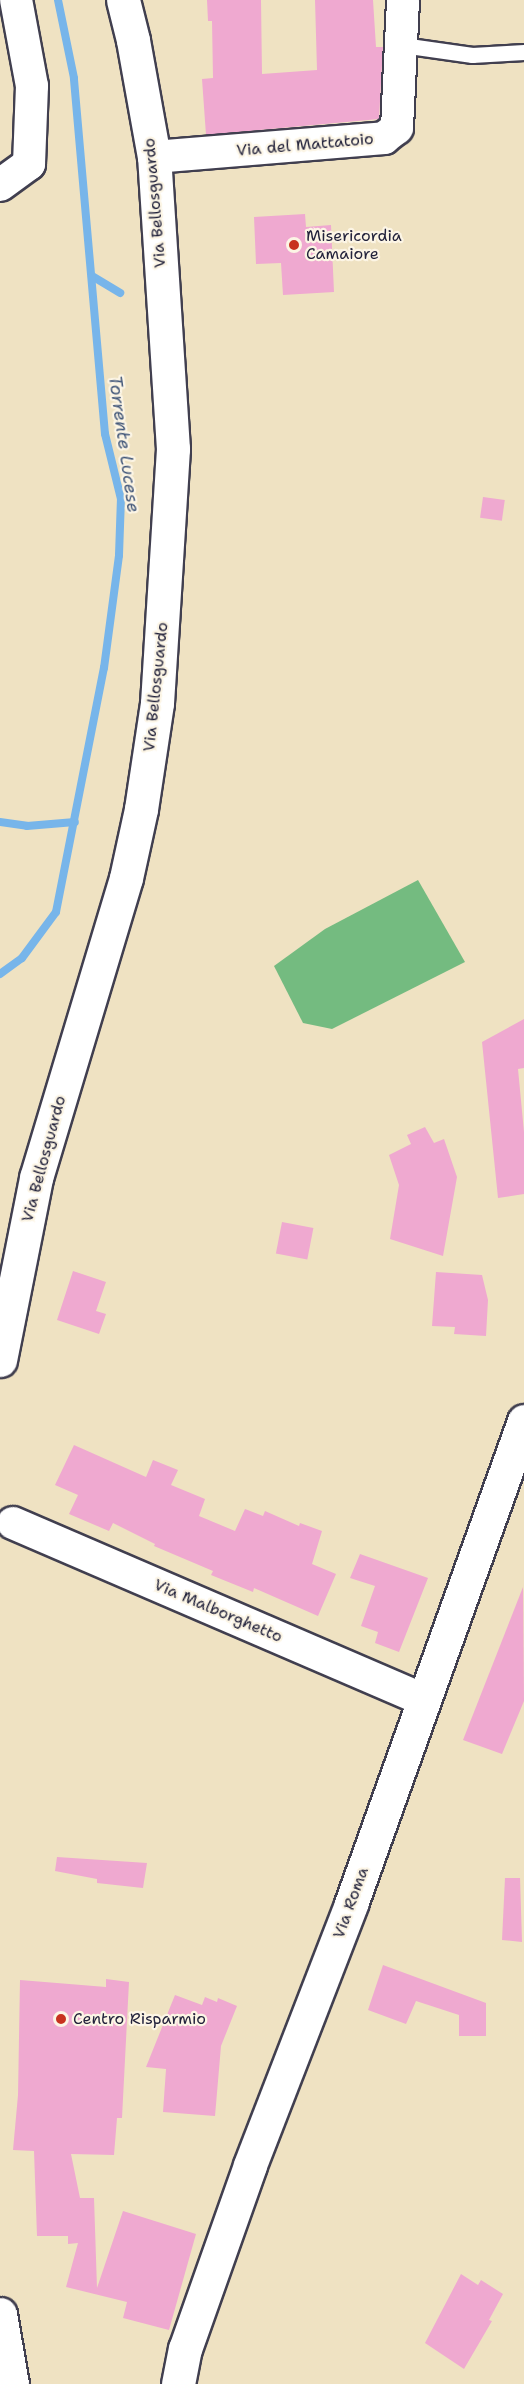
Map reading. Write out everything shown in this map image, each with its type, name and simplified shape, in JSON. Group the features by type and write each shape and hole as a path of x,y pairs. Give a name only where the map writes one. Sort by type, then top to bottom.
{"main road":[{"name":"Via Bellosguardo","path":"0,1359 36,1178 126,878 141,809 157,703 173,449 154,157 133,40 123,0"},
{"name":"Via Roma","path":"178,2384 185,2349 246,2175 351,1904 524,1421"},
{"path":"0,2314 12,2384"}],"street":[{"path":"0,185 29,164 32,86 16,0"},
{"name":"Via del Mattatoio","path":"154,157 384,138 397,128 403,0"},
{"name":"Via Malborghetto","path":"13,1523 424,1700"}],"lane":[{"path":"402,45 472,55 524,52"}],"green space":[{"path":"418,880 465,962 332,1029 303,1023 274,966 325,929"}],"building":[{"path":"207,0 261,0 262,74 317,70 315,0 373,0 376,47 383,47 379,119 206,135 202,79 213,78 212,21 208,21"},
{"name":"Misericordia Camaiore","path":"305,214 306,227 331,225 334,292 283,295 281,263 256,264 254,217"},
{"path":"483,497 505,500 502,521 480,518"},
{"path":"524,1019 524,1068 518,1069 524,1132 524,1194 498,1198 482,1042"},
{"path":"425,1127 434,1143 444,1139 457,1177 443,1256 390,1239 399,1185 389,1155 411,1144 407,1135"},
{"path":"282,1222 313,1228 307,1260 276,1253"},
{"path":"73,1271 106,1282 96,1311 106,1314 99,1334 57,1320"},
{"path":"436,1272 482,1275 488,1300 486,1336 454,1334 455,1327 432,1326"},
{"path":"74,1445 146,1477 153,1460 178,1470 171,1485 205,1499 199,1516 235,1531 245,1509 263,1516 265,1511 299,1526 300,1523 322,1531 312,1564 336,1574 318,1616 254,1588 253,1592 211,1575 213,1571 154,1546 155,1544 113,1523 109,1531 69,1514 78,1495 55,1485"},
{"path":"360,1554 428,1578 399,1652 375,1643 378,1632 361,1626 375,1586 350,1578"},
{"path":"523,1587 524,1701 502,1754 463,1740"},
{"path":"57,1857 147,1863 143,1888 97,1883 97,1879 55,1871"},
{"path":"505,1878 520,1878 522,1942 502,1940"},
{"path":"383,1965 486,2003 486,2036 459,2036 459,2015 416,2001 406,2024 368,2010"},
{"path":"106,1979 129,1982 122,2118 117,2118 114,2155 71,2154 80,2198 94,2198 97,2288 123,2211 196,2234 169,2330 123,2318 127,2302 66,2287 78,2243 68,2244 68,2236 37,2236 34,2151 13,2150 18,2095 20,1980 106,1987"},
{"path":"175,1995 202,2005 205,1997 217,2002 218,1998 237,2006 221,2046 215,2116 163,2112 166,2069 146,2067"},
{"path":"461,2274 478,2285 481,2280 503,2294 489,2320 492,2321 464,2369 425,2343"}],"waterway":[{"name":"Torrente Lucese","path":"0,974 22,958 56,912 104,668 119,555 121,499 105,434 74,78 58,0"},
{"path":"92,276 120,293"},
{"path":"0,822 27,826 75,822"}],"place":[{"name":"Misericordia Camaiore","path":"294,245"},
{"name":"Centro Risparmio","path":"61,2019"}]}
